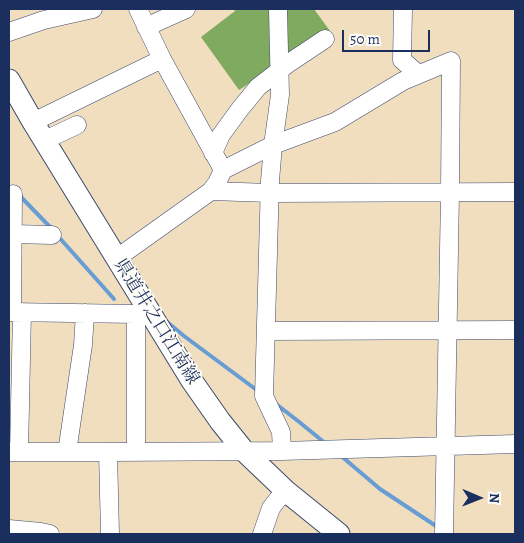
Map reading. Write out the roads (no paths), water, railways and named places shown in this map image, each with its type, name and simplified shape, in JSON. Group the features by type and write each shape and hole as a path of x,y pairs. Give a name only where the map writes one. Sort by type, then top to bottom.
{"main road":[{"name":"県道井之口江南線","path":"9,80 117,258 142,311 220,421 244,451 287,492 339,534"}],"street":[{"path":"9,32 44,20 93,9"},
{"path":"138,9 162,59 223,170"},
{"path":"146,27 186,9"},
{"path":"278,9 280,95 272,145 264,396 281,432 282,451"},
{"path":"403,9 402,60 418,74"},
{"path":"213,153 221,135 258,87 325,39"},
{"path":"33,122 162,59"},
{"path":"117,258 211,191 223,170 272,145 335,122 403,81 452,61 444,534"},
{"path":"45,140 77,125"},
{"path":"211,191 270,193 515,192"},
{"path":"14,194 12,230 14,452 282,451 515,444"},
{"path":"12,230 52,235"},
{"path":"14,312 85,313 142,311 136,452"},
{"path":"67,452 83,345 85,313"},
{"path":"266,331 515,330"},
{"path":"108,452 110,534"},
{"path":"262,534 271,508 287,492"},
{"path":"9,529 50,534"}],"waterway":[{"path":"19,195 51,228"},
{"path":"57,235 114,299"},
{"path":"166,321 258,391"},
{"path":"276,404 325,443"},
{"path":"340,455 380,489 439,528"}]}
